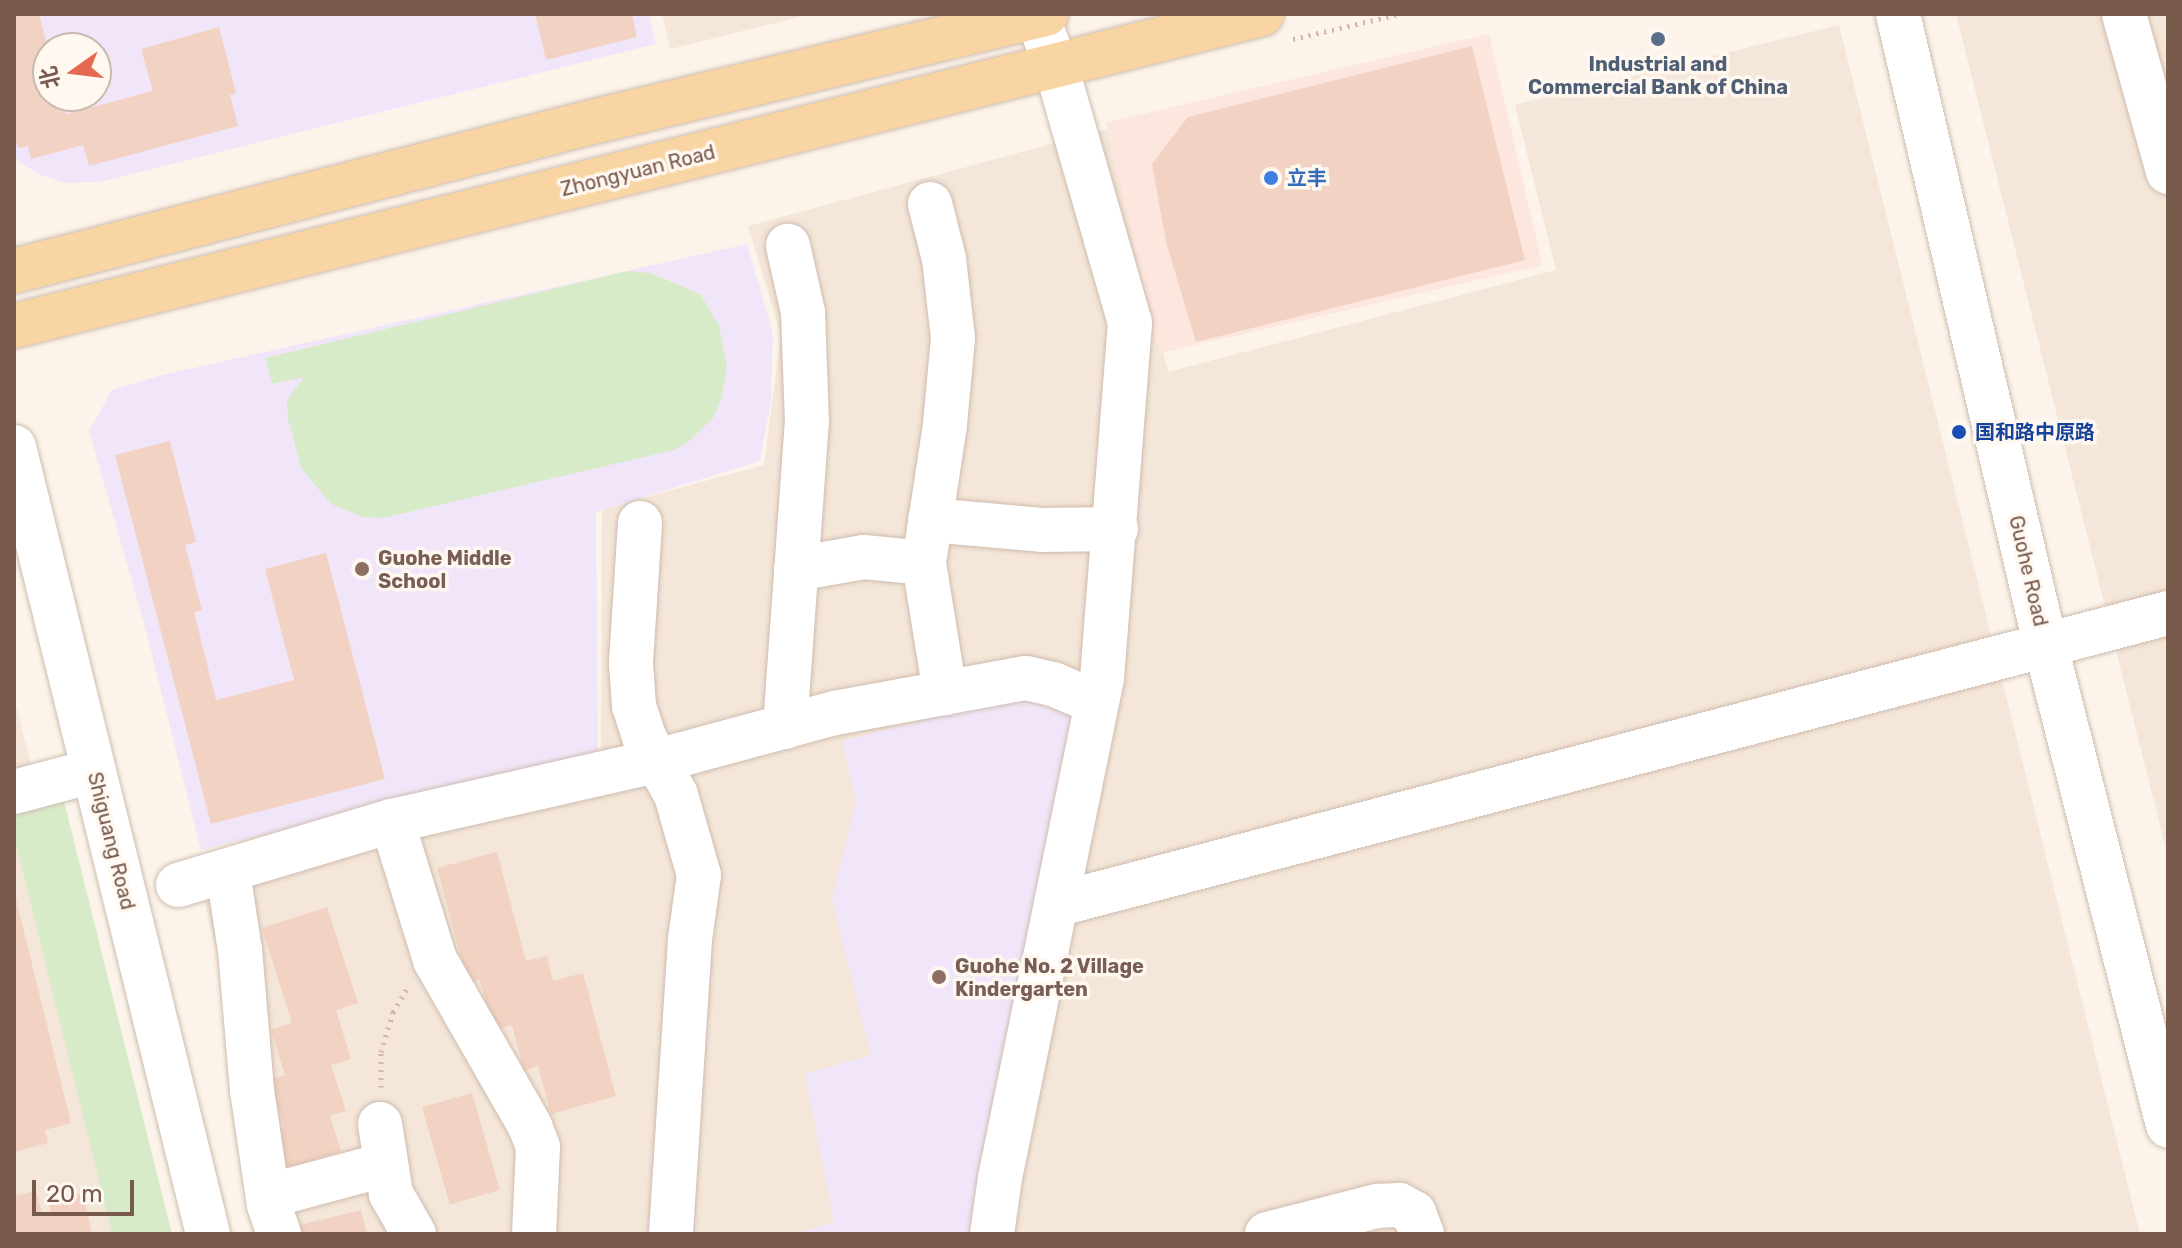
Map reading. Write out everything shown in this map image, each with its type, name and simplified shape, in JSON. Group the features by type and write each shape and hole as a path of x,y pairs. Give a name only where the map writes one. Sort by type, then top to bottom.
{"main road":[{"name":"Zhongyuan Road","path":"14,326 1262,14"},
{"path":"14,271 592,122 1040,15"}],"street":[{"name":"Guohe Road","path":"1898,14 2045,643 2168,1126"},
{"path":"2124,14 2168,172"},
{"path":"992,1234 1000,1178 1059,904 1102,678 1130,323 1040,15"},
{"path":"930,204 944,259 953,338 924,563 945,693"},
{"path":"785,727 807,422 803,312 788,246"},
{"name":"Shiguang Road","path":"14,447 208,1234"},
{"path":"930,520 1042,530 1116,529"},
{"path":"640,523 631,664 634,706 657,761 676,795 699,875 690,939 671,1234"},
{"path":"796,569 864,557 924,563"},
{"path":"1059,904 2168,613"},
{"path":"178,885 392,821 657,761 835,713 1026,678 1053,684 1095,702"},
{"path":"14,792 93,771"},
{"path":"392,821 433,955 538,1147 534,1234"},
{"path":"228,872 274,1215 382,1144 391,1194 414,1234"},
{"path":"1287,1232 1377,1206 1399,1205 1414,1213 1422,1234"}],"path":[{"path":"382,1144 381,1052 393,1012 413,979 433,955"}],"shaded area":[{"path":"14,14 649,14 656,44 99,182 66,183 43,176 20,163 14,155"},
{"path":"662,14 811,14 670,49"},
{"path":"1956,14 2168,14 2168,857"},
{"path":"1839,25 2140,1234 286,1234 197,870 601,757 602,509 764,465 781,335 748,226 1107,129 1168,372 1556,270 1515,105"},
{"path":"1489,34 1542,265 1159,353 1106,122"},
{"name":"Guohe Middle School","path":"747,244 773,333 771,401 760,461 596,512 598,755 201,850 145,627 89,431 112,390 162,375"},
{"path":"14,697 148,1234 14,1234"},
{"name":"Guohe No. 2 Village Kindergarten","path":"1024,700 1078,718 976,1234 793,1234 834,1222 805,1074 871,1055 832,899 856,802 842,741 998,701"}],"green space":[{"path":"628,271 650,273 700,294 719,325 727,367 722,397 713,418 686,444 674,450 383,518 363,517 331,504 301,468 288,419 287,400 304,377 272,384 265,358"},
{"path":"63,797 172,1234 112,1234 14,836 14,805"}],"building":[{"path":"14,14 39,14 44,32 32,32 32,112 112,112 112,102 153,91 141,49 219,27 236,93 230,95 238,126 89,166 83,145 31,159 28,146 18,148 14,134"},
{"path":"535,14 632,14 637,37 546,60"},
{"path":"1472,46 1525,260 1196,342 1166,242 1152,164 1188,117"},
{"path":"170,441 196,542 185,545 202,610 194,612 216,700 294,680 265,569 326,553 385,779 211,824 115,455"},
{"path":"497,852 526,961 547,956 553,981 583,973 616,1096 551,1114 538,1066 524,1071 512,1025 493,1030 480,980 468,983 437,868"},
{"path":"14,891 71,1123 45,1130 48,1143 14,1152"},
{"path":"327,907 358,1003 336,1010 351,1059 331,1065 346,1111 330,1116 341,1151 284,1169 271,1131 284,1127 269,1080 285,1075 271,1030 292,1023 262,928"},
{"path":"472,1093 500,1190 450,1204 422,1107"},
{"path":"36,1191 43,1217 51,1214 48,1202 83,1193 92,1234 14,1234 14,1196"},
{"path":"361,1210 367,1234 302,1234 300,1225"}],"place":[{"name":"Industrial and Commercial Bank of China","path":"1658,39"},
{"name":"立丰","path":"1271,178"},
{"name":"国和路中原路","path":"1959,432"},
{"name":"Guohe Middle School","path":"362,569"},
{"name":"Guohe No. 2 Village Kindergarten","path":"939,977"}]}
